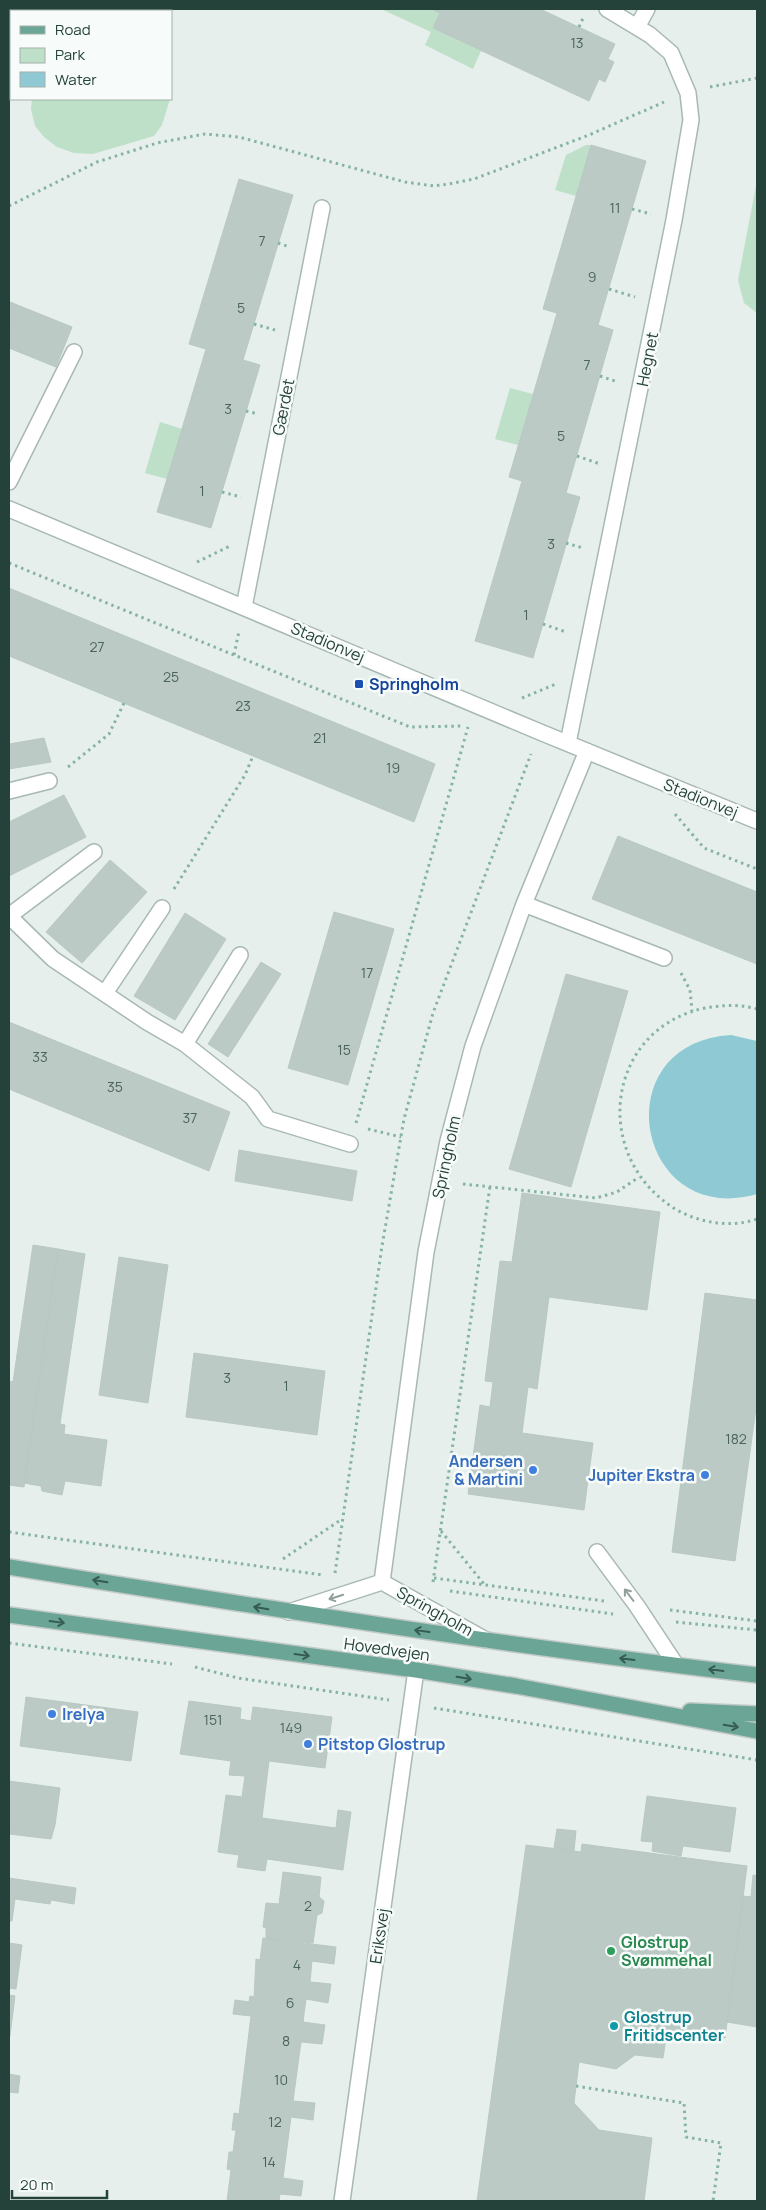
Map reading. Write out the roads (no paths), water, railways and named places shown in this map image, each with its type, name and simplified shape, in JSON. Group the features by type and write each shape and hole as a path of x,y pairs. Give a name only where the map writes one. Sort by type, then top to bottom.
{"main road":[{"name":"Hovedvejen","path":"9,1567 288,1612 487,1641 757,1675"},
{"name":"Hovedvejen","path":"9,1615 416,1670 757,1731"},
{"path":"632,1708 757,1714"}],"street":[{"name":"Hegnet","path":"568,743 674,220 690,127 688,92 670,53 662,44 607,9"},
{"path":"637,27 647,9"},
{"name":"Gærdet","path":"244,607 322,208"},
{"path":"9,482 74,352"},
{"name":"Stadionvej","path":"9,509 540,732 757,820"},
{"name":"Springholm","path":"382,1582 426,1252 448,1141 473,1046 524,904 587,751"},
{"path":"9,791 49,781"},
{"path":"94,852 9,916 53,960 185,1044 252,1097 268,1119 350,1144"},
{"path":"524,904 664,958"},
{"path":"105,993 162,908"},
{"path":"185,1044 240,955"},
{"path":"597,1552 637,1606 676,1665"},
{"name":"Springholm","path":"288,1612 382,1582 487,1641"},
{"name":"Eriksvej","path":"342,2201 416,1670"}],"water":[{"path":"731,1035 757,1041 757,1194 716,1198 684,1185 662,1161 650,1131 651,1098 664,1068 690,1046"}],"place":[{"name":"Springholm","path":"359,684"},
{"name":"Andersen & Martini","path":"533,1470"},
{"name":"Jupiter Ekstra","path":"705,1475"},
{"name":"Irelya","path":"52,1714"},
{"name":"Pitstop Glostrup","path":"308,1744"},
{"name":"Glostrup Svømmehal","path":"611,1951"},
{"name":"Glostrup Fritidscenter","path":"614,2026"}]}
